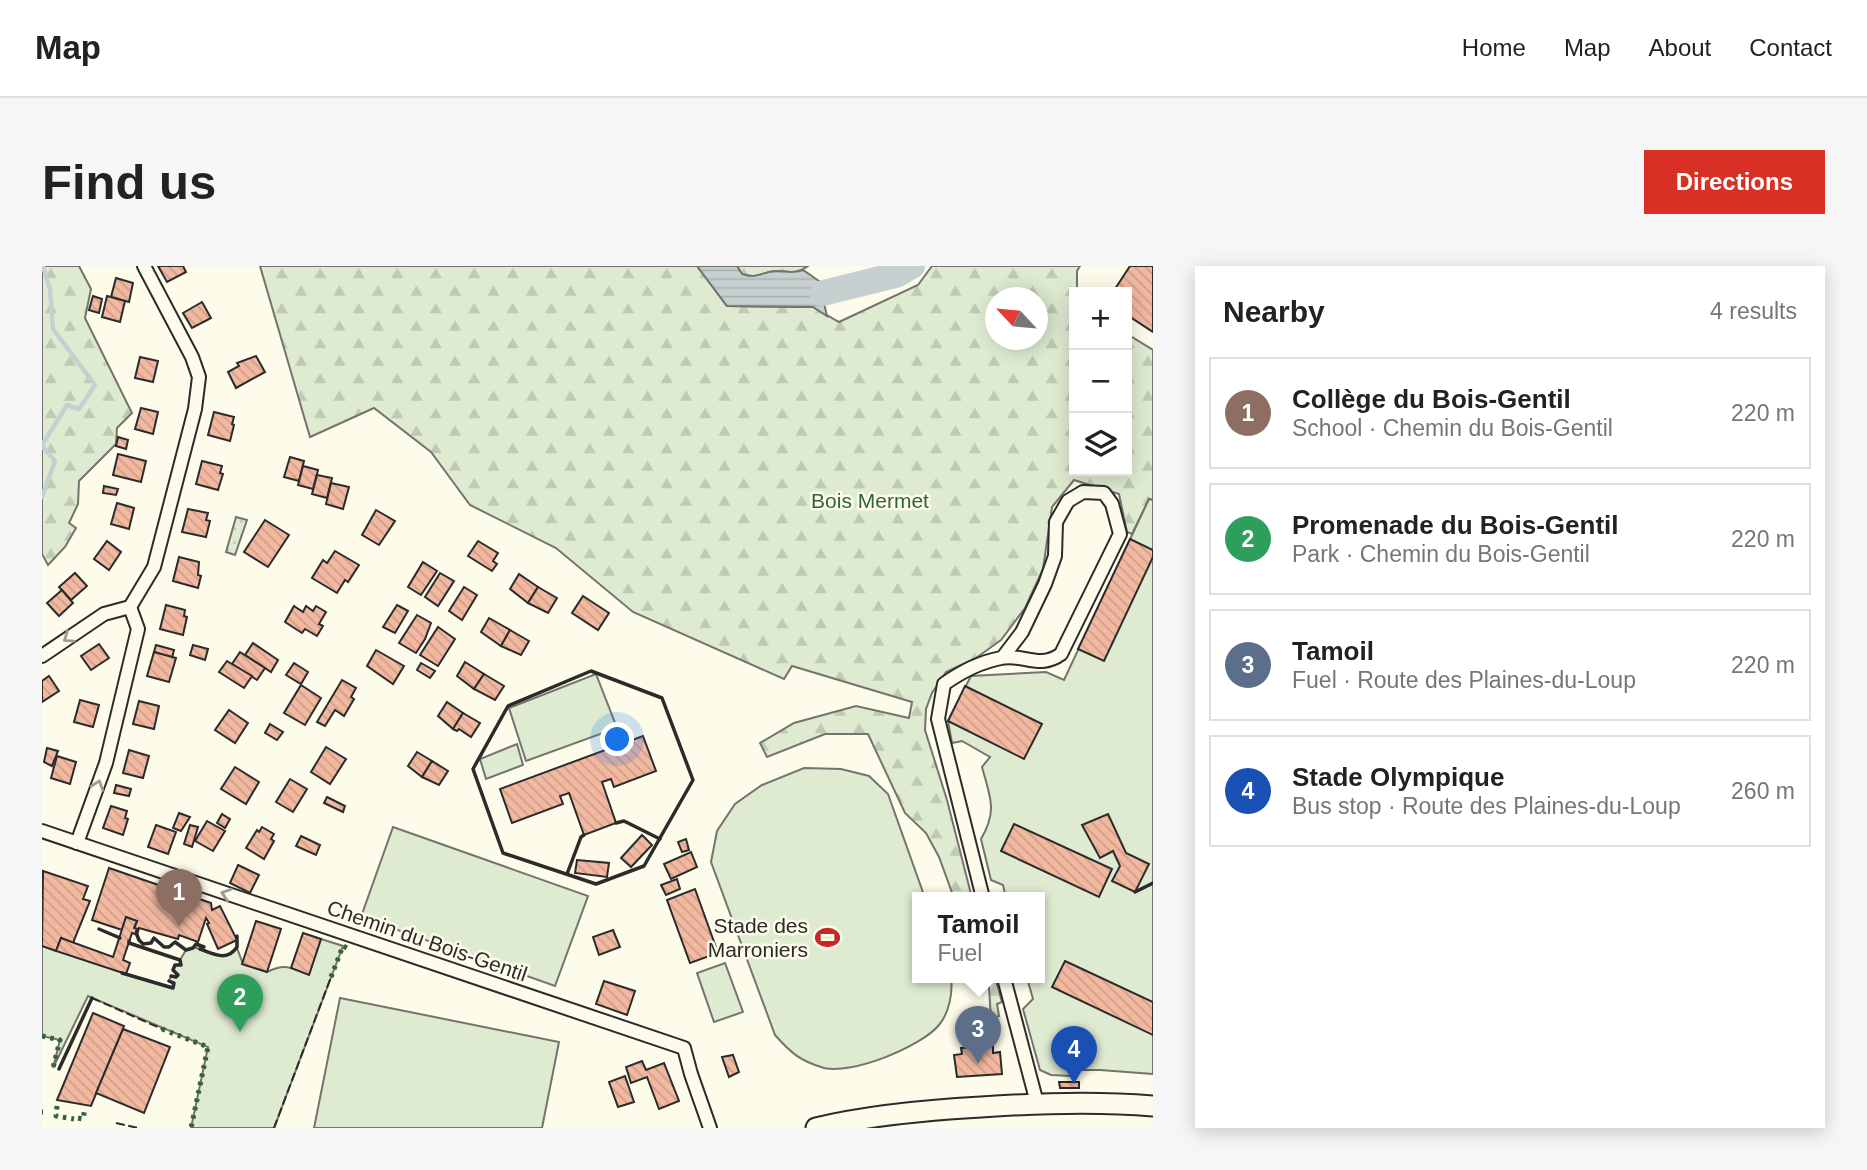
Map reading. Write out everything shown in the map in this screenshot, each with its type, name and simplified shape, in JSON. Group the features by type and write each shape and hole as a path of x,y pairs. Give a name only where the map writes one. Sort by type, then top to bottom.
{"main road":[{"path":"816,1128 925,1110 1085,1102 1153,1106"}],"street":[{"path":"42,656 104,614 130,607 154,567 195,409 199,377 192,358 144,266"},
{"path":"982,892 938,719 944,684 963,671 1003,657 1042,662 1061,654 1120,534 1112,503 1104,493 1083,492 1068,501 1056,523 1055,556 1045,584 1022,632 1003,657"},
{"path":"78,843 106,763 138,629 130,607"},
{"name":"Chemin du Bois-Gentil","path":"42,831 684,1048 710,1128"},
{"path":"1005,983 1037,1103"}],"green space":[{"path":"42,266 79,266 91,289 85,318 132,413 117,428 116,444 79,481 78,504 69,523 76,528 65,547 48,565 42,554"},
{"name":"Bois Mermet","path":"260,266 697,266 727,306 813,307 839,322 918,285 932,266 1080,266 1077,271 1077,287 1069,287 1069,476 1132,476 1132,337 1153,350 1153,500 1149,499 1132,534 1127,532 1119,494 1074,480 1052,507 1043,569 1025,608 1001,640 976,658 946,672 932,693 926,709 925,730 947,800 970,892 952,892 939,857 926,833 905,813 868,734 825,734 767,757 760,743 794,723 856,706 909,718 912,702 792,666 784,679 633,612 556,548 470,505 431,452 374,408 310,437"},
{"path":"737,266 808,266 793,272 775,271 753,276 742,274"},
{"path":"1149,499 1153,500 1153,1074 1075,1070 1071,1076 1051,1075 1040,1070 1023,1009 1033,999 1028,983 1045,983 1045,892 1005,892 1003,885 991,880 981,839 991,811 990,795 982,767 990,757 962,741 952,743 948,721 971,676 1046,672 1064,680"},
{"path":"236,517 247,520 235,555 226,552"},
{"path":"596,674 617,728 526,761 509,708"},
{"path":"517,744 523,765 486,779 480,759"},
{"name":"Stade des Marroniers","path":"804,768 841,769 869,776 888,794 923,892 912,892 912,983 951,983 948,1009 942,1020 917,1042 868,1063 836,1069 824,1068 802,1059 775,1035 711,862 717,831 735,804 762,785"},
{"path":"393,827 588,896 555,986 361,917"},
{"path":"321,939 343,946 274,1128 191,1128 208,1047 88,996 53,1068 60,1040 42,1036 42,946 170,988 174,985 169,981 171,976 178,975 173,970 175,965 181,965 180,960 186,950 194,947 222,956 237,948 243,964 267,972 284,967 309,974"},
{"path":"725,963 743,1012 714,1022 697,973"},
{"path":"988,983 996,983 1002,1002 997,1004 999,1016 991,1019"},
{"path":"340,998 559,1042 542,1128 314,1128"}],"shaded area":[{"path":"697,266 737,266 742,274 750,276 773,271 803,270 819,281 827,316 813,307 727,306"}],"building":[{"path":"158,266 183,266 186,272 167,282"},
{"path":"1130,266 1153,266 1153,332 1132,318 1132,287 1116,287"},
{"path":"116,278 133,283 129,302 111,297"},
{"path":"93,296 102,299 99,313 89,310"},
{"path":"107,296 125,301 120,322 102,317"},
{"path":"202,302 211,318 192,328 183,313"},
{"path":"256,356 265,372 236,388 228,372 239,366 237,363"},
{"path":"140,357 158,361 153,382 135,378"},
{"path":"141,408 158,412 153,434 135,429"},
{"path":"214,412 234,417 230,441 208,435"},
{"path":"118,437 128,440 126,449 116,446"},
{"path":"118,454 146,461 141,482 113,475"},
{"path":"290,457 304,461 299,481 284,477"},
{"path":"202,461 222,466 220,473 223,474 218,490 196,484"},
{"path":"303,466 318,470 313,489 298,485"},
{"path":"317,475 332,478 327,498 312,494"},
{"path":"331,483 349,487 343,509 326,504"},
{"path":"104,486 118,489 116,495 103,493"},
{"path":"117,503 134,508 129,529 111,524"},
{"path":"188,509 208,513 206,520 210,521 206,537 182,532"},
{"path":"376,510 395,521 379,545 362,535"},
{"path":"265,520 289,535 268,567 244,552"},
{"path":"1130,539 1153,550 1153,557 1104,661 1078,649"},
{"path":"107,541 121,552 109,570 94,559"},
{"path":"478,541 498,553 493,561 497,564 492,571 468,556"},
{"path":"335,551 359,565 337,593 312,578 323,560 327,563"},
{"path":"179,557 199,562 198,575 201,576 198,588 173,581"},
{"path":"423,562 437,571 421,595 408,587"},
{"path":"75,573 87,586 71,600 59,587"},
{"path":"440,573 454,581 438,606 425,597"},
{"path":"519,574 538,587 528,603 510,589"},
{"path":"464,587 477,595 462,620 449,611"},
{"path":"538,587 557,598 548,613 528,603"},
{"path":"62,590 73,603 59,616 47,603"},
{"path":"583,596 609,613 598,630 572,613"},
{"path":"166,605 185,610 184,616 187,617 183,635 160,629"},
{"path":"397,605 408,611 395,633 383,627"},
{"path":"294,606 303,612 306,606 313,611 316,606 326,612 319,624 323,626 317,636 305,629 302,633 285,622"},
{"path":"417,615 431,623 416,653 399,643"},
{"path":"489,618 510,630 501,646 481,632"},
{"path":"438,627 455,639 438,666 420,655"},
{"path":"510,630 529,641 521,655 501,646"},
{"path":"253,643 278,660 271,672 245,655"},
{"path":"99,644 109,658 91,670 81,656"},
{"path":"156,645 174,650 172,658 154,652"},
{"path":"193,645 208,649 205,660 190,655"},
{"path":"376,650 404,666 393,684 367,666"},
{"path":"154,652 176,658 169,682 147,676"},
{"path":"240,652 265,668 257,680 232,664"},
{"path":"227,661 252,676 244,688 219,672"},
{"path":"465,662 484,674 474,689 457,676"},
{"path":"294,663 308,672 301,684 286,675"},
{"path":"421,663 435,671 430,678 417,670"},
{"path":"484,674 504,686 495,700 474,689"},
{"path":"49,676 59,691 42,702 42,681"},
{"path":"342,680 356,688 351,697 354,699 344,716 335,710 325,726 317,722"},
{"path":"301,685 321,698 305,725 284,713"},
{"path":"965,686 1042,724 1024,759 948,721"},
{"path":"80,700 99,705 93,727 74,722"},
{"path":"139,701 159,706 154,729 133,724"},
{"path":"447,702 463,713 453,729 438,716"},
{"path":"229,710 248,723 235,743 215,730"},
{"path":"463,713 480,723 471,737 459,729 453,729"},
{"path":"270,724 283,732 277,740 265,733"},
{"path":"643,736 656,771 614,787 611,779 602,782 616,823 584,835 569,793 560,796 563,804 512,823 500,789"},
{"path":"326,747 346,759 330,784 311,772"},
{"path":"47,748 58,751 52,766 44,762"},
{"path":"129,750 149,756 143,778 123,773"},
{"path":"417,752 432,761 422,777 408,766"},
{"path":"57,756 76,762 70,784 51,778"},
{"path":"432,761 448,771 439,785 422,777"},
{"path":"235,767 259,782 246,804 221,789"},
{"path":"290,779 307,789 293,812 276,802"},
{"path":"116,785 131,789 129,796 114,793"},
{"path":"327,797 345,806 343,812 324,803"},
{"path":"111,806 127,811 125,818 128,819 123,835 103,828"},
{"path":"179,813 190,817 181,831 173,828"},
{"path":"222,814 230,819 225,828 217,823"},
{"path":"1108,814 1126,853 1149,864 1135,892 1112,881 1120,866 1113,851 1100,858 1082,825"},
{"path":"207,821 225,831 213,851 195,841"},
{"path":"1014,824 1112,869 1099,897 1001,851"},
{"path":"156,825 176,832 168,854 148,847"},
{"path":"190,825 198,827 192,847 184,844"},
{"path":"262,827 274,834 271,839 274,841 264,859 246,848 257,830 259,832"},
{"path":"642,835 652,845 631,867 621,858"},
{"path":"301,836 320,845 316,855 296,846"},
{"path":"686,839 689,850 682,852 678,842"},
{"path":"691,852 697,867 671,879 664,864"},
{"path":"577,860 609,863 607,877 575,873"},
{"path":"238,865 259,875 250,893 230,883"},
{"path":"109,868 211,903 212,910 220,906 237,940 218,949 206,918 198,942 179,935 178,939 139,928 137,935 137,929 134,928 137,921 126,917 122,930 92,920"},
{"path":"43,871 88,886 83,899 90,901 73,943 61,938 56,951 42,946"},
{"path":"677,879 680,889 666,895 661,885"},
{"path":"695,889 718,953 690,963 667,900"},
{"path":"126,917 137,921 134,928 137,929 135,934 132,933 123,960 130,963 126,974 56,951 61,938 113,957"},
{"path":"256,921 281,929 267,972 242,964"},
{"path":"613,930 620,947 599,955 593,937"},
{"path":"303,933 321,939 309,975 291,968"},
{"path":"1065,961 1153,1002 1153,1035 1052,987"},
{"path":"604,981 635,991 627,1015 596,1004"},
{"path":"93,1013 124,1026 123,1029 91,1106 57,1100"},
{"path":"123,1029 170,1047 144,1113 96,1093"},
{"path":"993,1046 993,1053 1000,1052 1002,1074 957,1077 954,1055 962,1054 961,1048"},
{"path":"733,1055 739,1072 729,1077 722,1057"},
{"path":"642,1061 646,1070 664,1063 679,1101 659,1109 647,1077 631,1083 626,1067"},
{"path":"625,1076 634,1102 618,1107 609,1082"},
{"path":"1059,1082 1079,1082 1079,1088 1060,1088"}],"waterway":[{"path":"42,445 67,405 79,409 95,385 53,329 50,289 43,266"},
{"path":"823,293 896,275 912,266"},
{"path":"42,446 55,461 42,497"}],"hedge":[{"path":"331,977 343,946 349,949"},
{"path":"162,1029 208,1047 191,1128"},
{"path":"42,1036 60,1040 53,1068"},
{"path":"57,1106 56,1116 74,1119"},
{"path":"78,1118 83,1119 85,1108"}],"fence":[{"path":"274,1128 331,977"},
{"path":"92,998 162,1029"},
{"path":"116,1123 138,1128"}],"wall":[{"path":"591,671 662,698 693,780 644,866 596,884 503,853 473,769 508,706 591,671"},
{"path":"616,823 624,821 660,839"},
{"path":"567,874 584,835"},
{"path":"1135,892 1153,883"},
{"path":"99,929 120,938"},
{"path":"137,935 143,944 151,943 154,938 164,947 175,942 186,950 196,944 204,947"},
{"path":"200,949 225,956 237,947 237,936"},
{"path":"129,941 180,960 181,965 175,965 173,970 178,975 171,976"},
{"path":"122,973 173,988 174,983 169,981"},
{"path":"59,1069 92,998"}],"place":[{"name":"Collège du Bois-Gentil","path":"179,927"},
{"name":"Stade des Marroniers","path":"828,938"},
{"name":"Promenade du Bois-Gentil","path":"240,1032"},
{"name":"Tamoil","path":"978,1064"},
{"name":"Stade Olympique","path":"1074,1084"}]}
